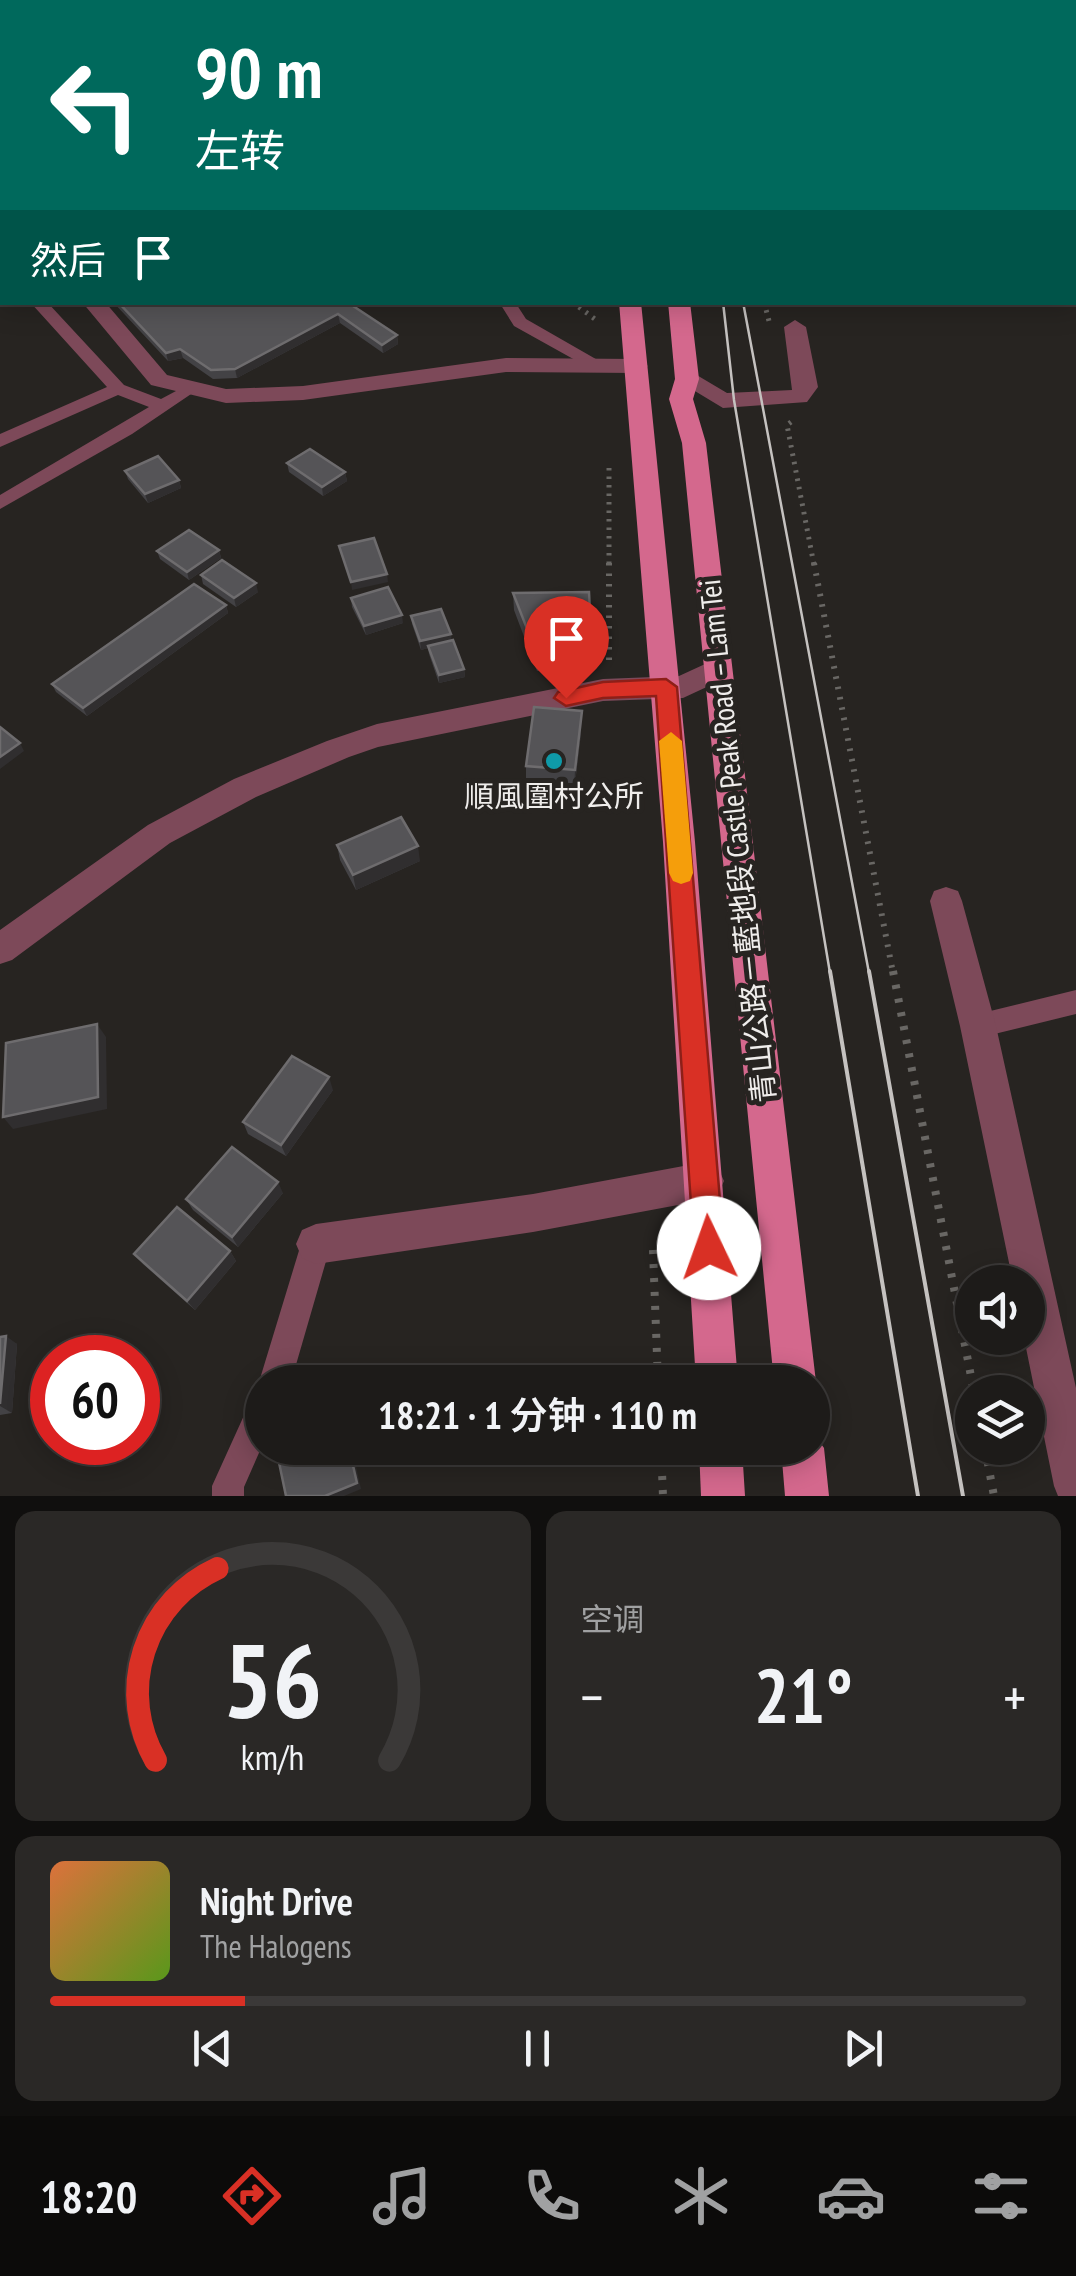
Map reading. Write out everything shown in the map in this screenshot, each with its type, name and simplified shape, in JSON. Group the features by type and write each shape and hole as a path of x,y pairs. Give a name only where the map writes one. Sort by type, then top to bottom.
{"main road":[{"name":"青山公路－藍地段 Castle Peak Road – Lam Tei","path":"630,305 706,1181 716,1365"},
{"name":"青山公路－藍地段 Castle Peak Road – Lam Tei","path":"679,305 686,379 681,400 683,414 692,426 793,1365"},
{"path":"722,1465 724,1496"},
{"path":"804,1465 807,1496"}],"street":[{"path":"96,305 159,380 226,396 303,393 506,365 636,366"},
{"path":"686,379 723,401 799,396 806,387 795,327"},
{"path":"692,426 723,401"},
{"path":"0,949 159,834 244,788 338,749 377,736 603,690 701,681 716,670"},
{"path":"946,901 978,1026 1076,1486"},
{"path":"316,1244 533,1213 706,1181"}],"lane":[{"path":"41,305 118,390 162,406"},
{"path":"509,305 520,322 602,365"},
{"path":"0,503 190,388"},
{"path":"0,442 118,390"},
{"path":"978,1026 1076,1002"},
{"path":"281,1365 316,1244"},
{"path":"228,1496 228,1486 245,1448"}],"path":[{"path":"576,305 602,324 602,365"},
{"path":"786,425 971,1375"},
{"path":"608,676 609,450"},
{"path":"653,1250 657,1365"},
{"path":"662,1465 663,1496"},
{"path":"988,1465 994,1496"}],"building":[{"path":"121,305 352,305 397,335 382,345 338,314 235,369 211,370 180,349 166,353"},
{"path":"310,449 345,472 322,487 287,463"},
{"path":"158,456 179,480 145,494 125,471"},
{"path":"189,530 219,550 187,572 157,551"},
{"path":"374,538 387,574 351,582 339,546"},
{"path":"222,560 256,583 234,598 201,575"},
{"path":"194,584 226,605 83,708 52,684"},
{"path":"388,587 402,615 364,626 351,598"},
{"path":"589,592 592,653 537,654 513,593"},
{"path":"441,609 451,634 420,641 411,616"},
{"path":"453,640 464,669 439,675 428,646"},
{"path":"534,707 582,711 575,770 526,766"},
{"path":"0,727 20,743 0,757"},
{"path":"401,817 418,846 353,875 337,845"},
{"path":"97,1024 98,1097 3,1117 6,1043"},
{"path":"292,1056 329,1077 281,1145 243,1122"},
{"path":"232,1147 278,1182 232,1237 186,1199"},
{"path":"177,1207 230,1251 187,1301 134,1254"},
{"path":"6,1336 0,1404 0,1337"},
{"path":"280,1465 353,1465 357,1483 325,1496 286,1496"}],"tram line":[{"path":"723,305 734,400 830,973"},
{"path":"744,305 869,973"},
{"path":"830,971 918,1496"},
{"path":"869,971 963,1496"}],"slow traffic":[{"path":"671,741 681,873"}],"place":[{"name":"順風圍村公所","path":"554,761"}],"route":[{"path":"566,698 603,690 666,687 709,1248"}]}
